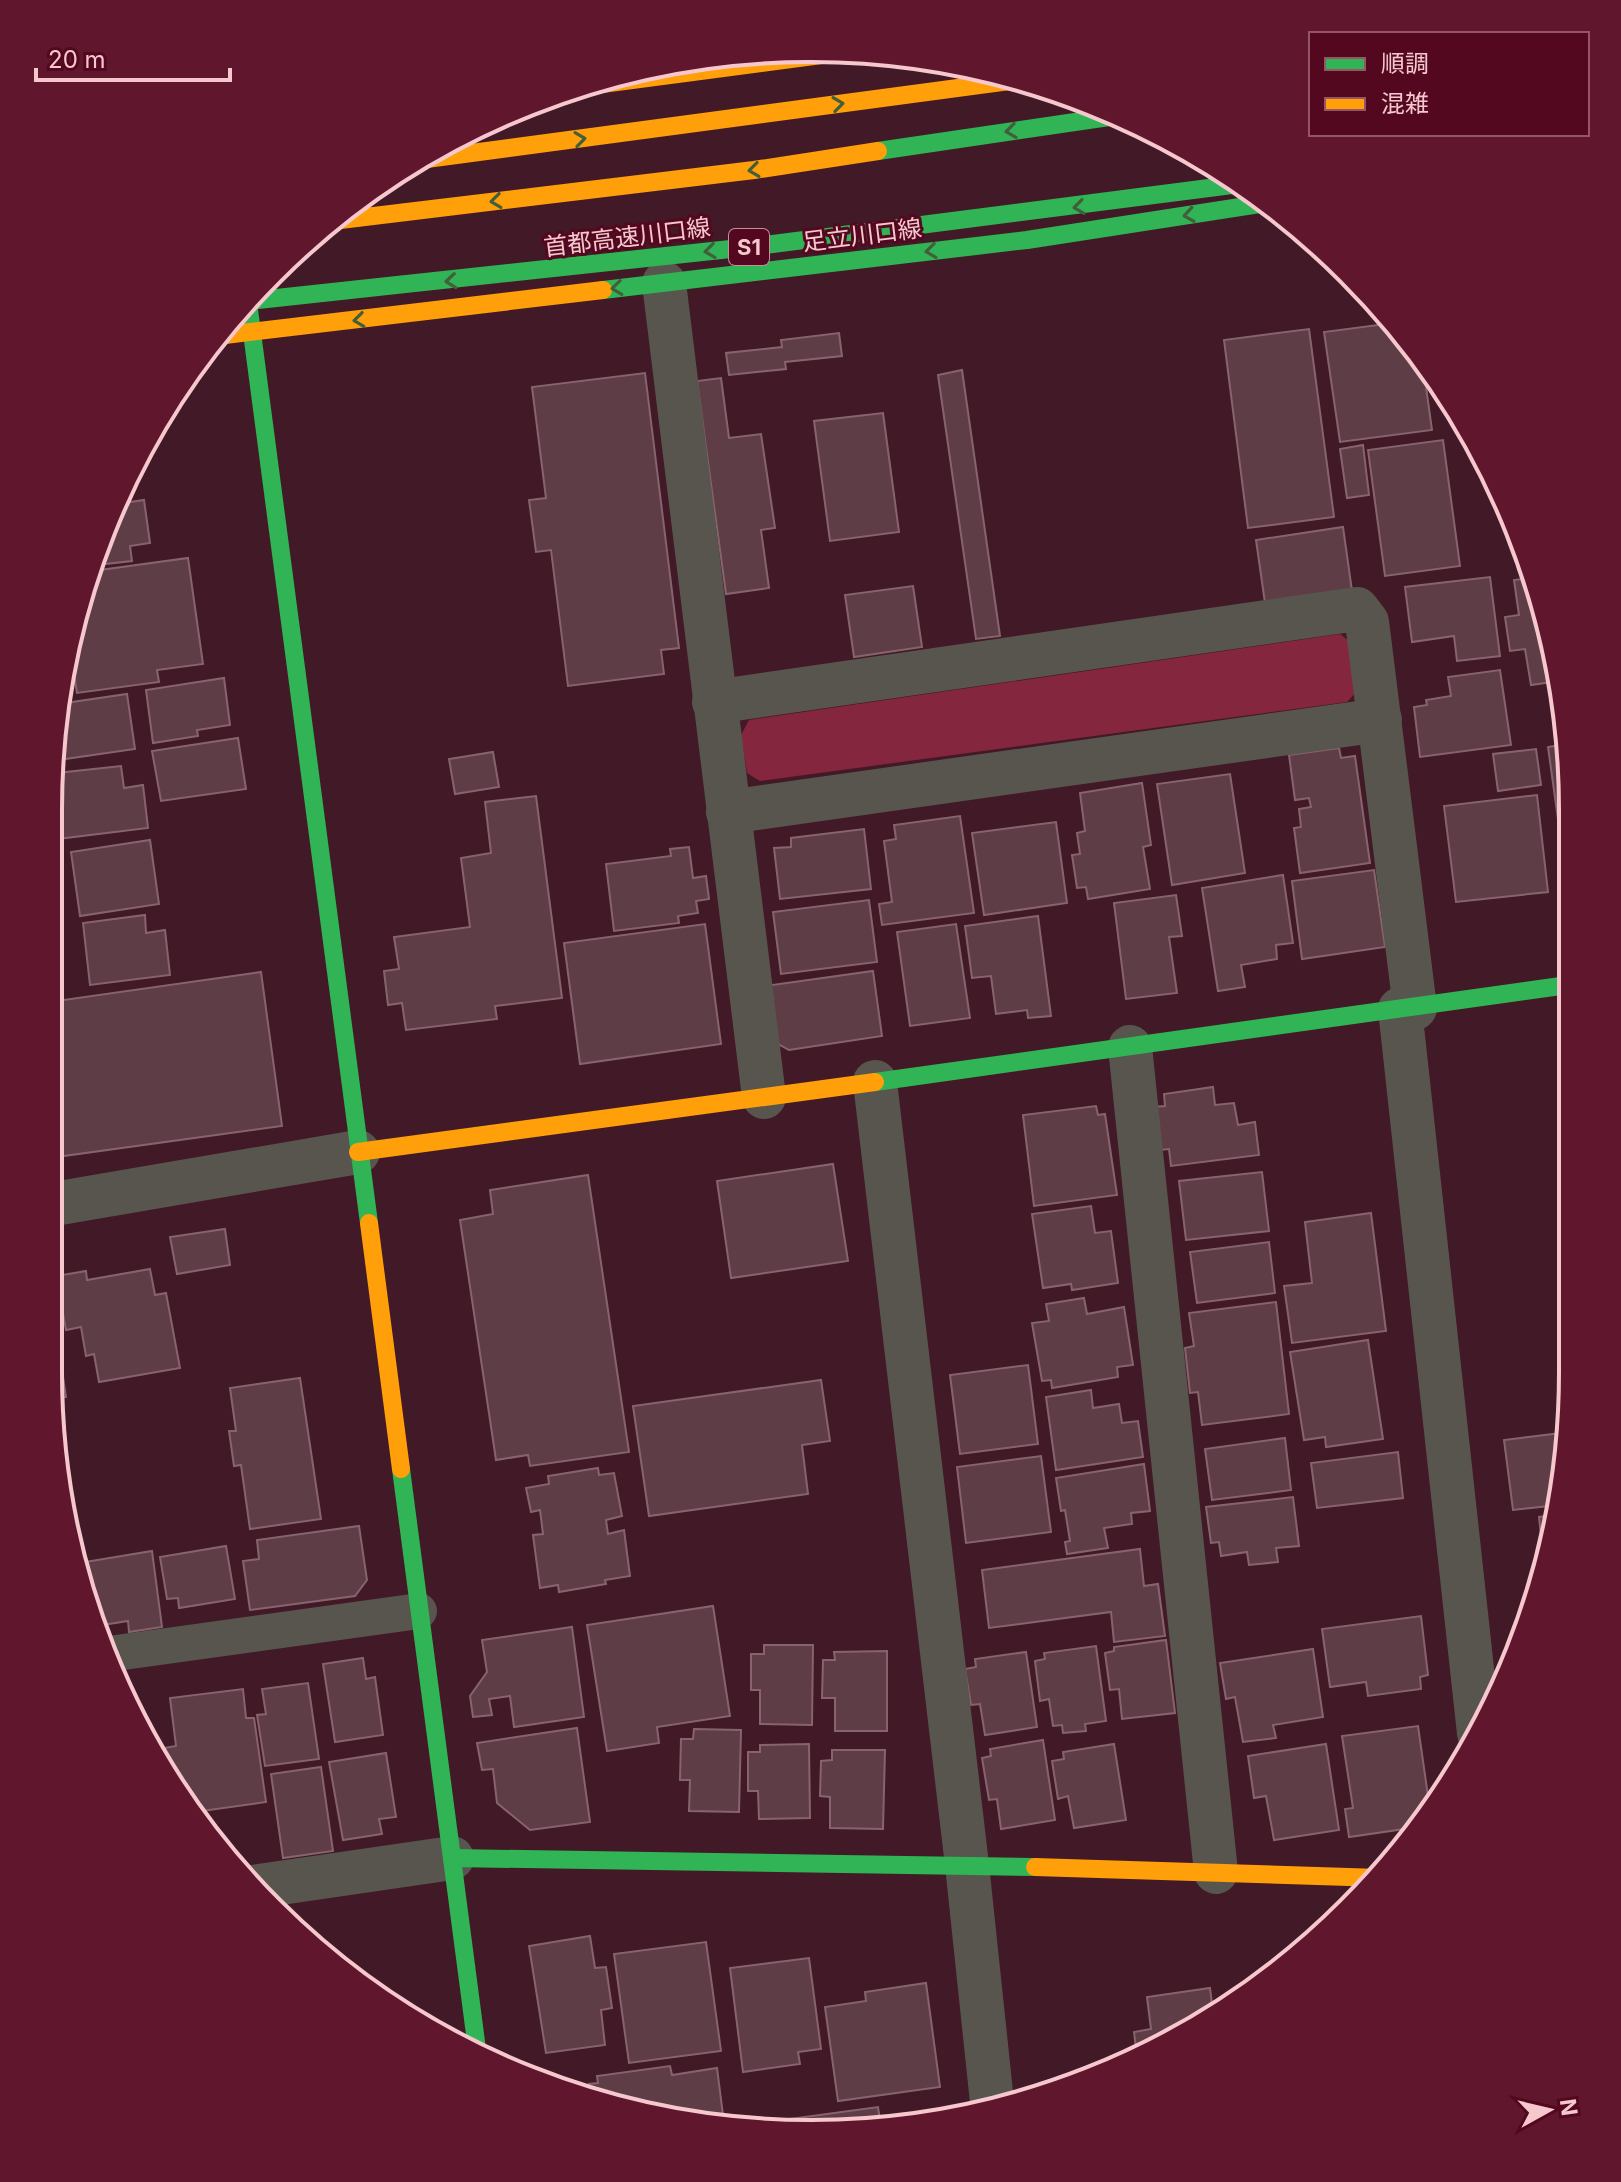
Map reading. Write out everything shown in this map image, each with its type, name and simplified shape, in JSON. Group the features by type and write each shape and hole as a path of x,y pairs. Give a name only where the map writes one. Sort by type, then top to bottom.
{"main road":[{"path":"671,75 739,66"},
{"path":"447,156 988,84"},
{"path":"353,218 754,170 1097,119"},
{"name":"首都高速川口線","path":"264,299 517,274 969,221 1223,186"},
{"name":"足立川口線","path":"234,334 1027,240 1250,205"},
{"path":"250,315 476,2041"},
{"path":"358,1152 1559,986"},
{"path":"452,1858 967,1865 1362,1877"}],"street":[{"path":"664,283 764,1097"},
{"path":"714,702 1357,609 1367,622 1380,720 1477,1712"},
{"path":"728,812 1380,720"},
{"path":"1130,1047 1216,1872"},
{"path":"875,1082 991,2097"},
{"path":"62,1203 358,1152"},
{"path":"266,1885 452,1858"}],"lane":[{"path":"117,1653 419,1611"}],"shaded area":[{"path":"1340,634 1354,645 1360,688 1347,702 760,781 747,773 741,735 749,720"}],"building":[{"path":"1379,325 1426,385 1432,430 1340,442 1324,332"},
{"path":"1309,329 1334,517 1248,528 1224,340"},
{"path":"839,333 842,356 785,362 786,369 729,375 726,353 782,347 781,340"},
{"path":"962,370 1000,636 976,639 938,375"},
{"path":"645,373 679,648 661,650 664,674 568,686 551,550 536,552 529,500 546,498 532,387"},
{"path":"721,378 729,438 761,434 775,528 761,530 769,588 726,594 697,381"},
{"path":"883,413 899,532 830,541 814,421"},
{"path":"1443,440 1460,566 1385,576 1368,450"},
{"path":"1363,445 1369,495 1347,498 1340,449"},
{"path":"144,500 150,543 130,546 132,561 104,564 119,524 129,502"},
{"path":"1343,527 1352,591 1265,603 1256,540"},
{"path":"188,558 203,664 157,670 159,682 77,693 76,664 102,570"},
{"path":"1490,577 1500,656 1457,661 1454,636 1412,642 1405,587"},
{"path":"1522,579 1548,683 1531,685 1525,649 1510,651 1505,617 1519,615 1514,580"},
{"path":"913,586 922,647 854,657 845,595"},
{"path":"1500,670 1511,745 1420,757 1414,707 1427,705 1426,700 1451,696 1448,677"},
{"path":"224,678 230,725 197,730 198,736 153,743 146,690"},
{"path":"127,694 135,749 64,759 70,702"},
{"path":"238,738 246,789 161,801 152,751"},
{"path":"1556,746 1559,827 1548,747"},
{"path":"1339,748 1341,758 1355,756 1370,863 1300,873 1294,828 1301,827 1299,809 1311,807 1309,798 1295,800 1289,755"},
{"path":"1536,749 1541,785 1498,791 1493,754"},
{"path":"493,752 499,787 455,794 449,759"},
{"path":"121,766 124,788 143,785 148,828 62,838 64,772"},
{"path":"1230,774 1245,873 1172,885 1157,784"},
{"path":"1142,783 1151,845 1143,847 1150,889 1088,899 1086,887 1077,888 1072,855 1080,854 1077,833 1085,831 1080,793"},
{"path":"1537,795 1548,892 1456,902 1444,806"},
{"path":"536,796 562,998 495,1006 497,1019 406,1030 402,1003 388,1005 384,971 399,969 394,937 470,927 461,858 491,853 485,802"},
{"path":"960,816 974,913 882,925 879,904 892,902 884,841 896,839 894,825"},
{"path":"1056,822 1067,903 984,915 972,833"},
{"path":"864,829 871,889 780,899 774,848 791,847 791,838"},
{"path":"150,840 159,904 80,916 71,852"},
{"path":"689,847 693,878 706,876 709,899 696,901 698,913 678,916 679,923 614,931 606,864 671,856 670,849"},
{"path":"1374,870 1385,947 1302,959 1292,881"},
{"path":"1283,875 1293,943 1276,945 1277,959 1241,965 1245,987 1218,991 1202,888"},
{"path":"1176,895 1182,936 1169,937 1177,993 1126,999 1114,903"},
{"path":"869,900 877,962 781,974 773,912"},
{"path":"145,915 146,933 165,930 170,975 90,985 83,923"},
{"path":"1038,916 1051,1016 1028,1018 1027,1010 996,1014 991,976 972,978 965,926"},
{"path":"705,924 721,1044 580,1064 564,943"},
{"path":"956,924 970,1018 910,1026 897,932"},
{"path":"873,971 882,1036 789,1050 773,1041 765,986"},
{"path":"261,972 282,1126 62,1156 62,1000"},
{"path":"1213,1087 1215,1105 1234,1103 1238,1125 1255,1122 1259,1155 1171,1166 1169,1149 1160,1150 1154,1107 1165,1106 1164,1094"},
{"path":"1096,1106 1098,1115 1105,1114 1117,1195 1034,1206 1023,1115"},
{"path":"833,1164 848,1261 731,1278 717,1181"},
{"path":"1262,1172 1269,1231 1186,1240 1179,1181"},
{"path":"588,1175 629,1452 530,1466 528,1455 496,1460 460,1220 493,1214 490,1190"},
{"path":"1091,1206 1095,1233 1111,1231 1118,1283 1072,1290 1071,1284 1043,1288 1032,1214"},
{"path":"1371,1213 1386,1331 1292,1343 1284,1286 1312,1283 1305,1222"},
{"path":"225,1229 230,1265 177,1274 170,1237"},
{"path":"1269,1242 1275,1293 1197,1303 1190,1252"},
{"path":"150,1269 155,1295 166,1293 180,1368 99,1382 94,1354 86,1356 81,1327 66,1330 62,1308 62,1275 86,1271 87,1280"},
{"path":"1084,1298 1087,1314 1124,1307 1133,1365 1117,1367 1118,1377 1052,1388 1051,1380 1042,1381 1032,1323 1049,1321 1046,1304"},
{"path":"1276,1302 1289,1414 1202,1425 1198,1392 1190,1393 1185,1348 1194,1346 1189,1313"},
{"path":"1368,1340 1383,1439 1326,1447 1325,1437 1304,1440 1290,1352"},
{"path":"1028,1365 1038,1444 960,1454 950,1375"},
{"path":"300,1378 321,1519 250,1529 241,1465 234,1466 229,1431 236,1431 230,1388"},
{"path":"821,1380 830,1441 802,1445 808,1494 649,1516 633,1406"},
{"path":"1091,1390 1093,1408 1119,1404 1122,1423 1138,1421 1143,1457 1056,1470 1046,1397"},
{"path":"1556,1434 1547,1506 1513,1510 1504,1440"},
{"path":"1285,1438 1291,1490 1212,1500 1205,1449"},
{"path":"1398,1452 1403,1498 1317,1508 1311,1463"},
{"path":"1041,1456 1051,1532 966,1543 957,1467"},
{"path":"1144,1464 1150,1511 1131,1513 1132,1524 1104,1528 1108,1548 1067,1554 1065,1542 1070,1541 1056,1478"},
{"path":"598,1468 599,1475 614,1473 622,1516 606,1520 608,1534 624,1530 630,1576 605,1580 606,1584 559,1592 558,1585 540,1588 533,1535 543,1534 540,1510 531,1512 526,1488 549,1484 548,1476"},
{"path":"1293,1497 1299,1546 1276,1548 1278,1562 1249,1565 1247,1552 1221,1556 1219,1542 1211,1543 1206,1507"},
{"path":"1545,1516 1541,1534 1539,1517"},
{"path":"359,1526 367,1580 355,1596 250,1610 243,1561 259,1559 257,1540"},
{"path":"226,1546 235,1599 179,1608 178,1598 167,1599 160,1557"},
{"path":"1140,1549 1144,1586 1158,1584 1165,1636 1114,1642 1111,1612 989,1628 982,1570"},
{"path":"152,1551 162,1627 129,1632 128,1621 107,1624 87,1562"},
{"path":"713,1606 730,1716 657,1727 659,1743 607,1751 587,1625"},
{"path":"1421,1616 1428,1675 1420,1677 1421,1689 1368,1696 1366,1682 1330,1687 1322,1629"},
{"path":"572,1627 584,1717 514,1727 510,1696 489,1699 492,1715 473,1717 470,1696 487,1672 482,1640"},
{"path":"1166,1640 1175,1713 1122,1719 1119,1689 1110,1690 1105,1653 1114,1651 1114,1647"},
{"path":"764,1645 813,1645 812,1725 760,1724 760,1690 751,1690 751,1654 764,1654"},
{"path":"1096,1646 1106,1721 1085,1724 1086,1731 1063,1733 1062,1725 1053,1726 1049,1699 1040,1701 1035,1661 1045,1659 1044,1653"},
{"path":"1313,1649 1323,1717 1273,1725 1276,1738 1243,1742 1235,1697 1226,1699 1220,1663"},
{"path":"887,1651 887,1731 835,1731 835,1698 822,1698 823,1660 835,1660 834,1652"},
{"path":"1026,1652 1037,1727 985,1735 980,1704 971,1705 965,1669 976,1667 975,1659"},
{"path":"363,1658 366,1679 375,1677 383,1735 335,1742 323,1664"},
{"path":"308,1683 319,1759 265,1766 257,1715 266,1714 262,1689"},
{"path":"243,1689 246,1718 254,1718 266,1802 205,1811 164,1749 176,1746 170,1698"},
{"path":"1418,1726 1428,1794 1402,1829 1349,1837 1345,1809 1353,1808 1342,1736"},
{"path":"577,1728 590,1822 530,1830 497,1803 493,1769 482,1770 477,1743"},
{"path":"694,1729 741,1730 739,1812 689,1811 690,1780 680,1780 681,1739 693,1739"},
{"path":"1043,1740 1055,1820 1001,1829 997,1799 989,1800 982,1758 991,1756 990,1749"},
{"path":"809,1744 810,1818 759,1819 758,1791 748,1791 748,1752 760,1752 760,1745"},
{"path":"1114,1744 1126,1820 1074,1828 1068,1796 1058,1799 1052,1761 1064,1759 1063,1752"},
{"path":"1326,1744 1339,1830 1274,1840 1266,1796 1254,1798 1248,1756"},
{"path":"832,1750 885,1750 883,1829 830,1828 830,1797 820,1796 821,1761 832,1760"},
{"path":"386,1753 396,1817 379,1819 382,1834 343,1840 329,1762"},
{"path":"321,1767 333,1851 283,1858 271,1774"},
{"path":"590,1936 595,1968 606,1967 612,2008 601,2010 605,2045 546,2053 529,1946"},
{"path":"706,1942 721,2051 629,2063 614,1954"},
{"path":"809,1958 821,2049 798,2052 800,2064 743,2072 730,1968"},
{"path":"926,1983 940,2087 838,2101 825,2007 866,2001 865,1992"},
{"path":"1210,1988 1212,2003 1136,2046 1134,2032 1151,2029 1147,1997"},
{"path":"670,2066 672,2075 717,2068 723,2115 664,2106 589,2086 598,2083 597,2076"},
{"path":"878,2107 879,2116 810,2120 789,2119"}],"traffic: fast":[{"path":"878,151 1097,119"},
{"path":"264,299 749,247 1223,186"},
{"path":"603,290 1027,240 1250,205"},
{"path":"250,315 369,1223"},
{"path":"875,1082 1559,986"},
{"path":"401,1469 476,2041"},
{"path":"452,1858 1035,1867"}],"traffic: slow":[{"path":"671,75 739,66"},
{"path":"447,156 988,84"},
{"path":"353,218 754,170 878,151"},
{"path":"234,334 603,290"},
{"path":"358,1152 875,1082"},
{"path":"369,1223 401,1469"},
{"path":"1035,1867 1362,1877"}]}
